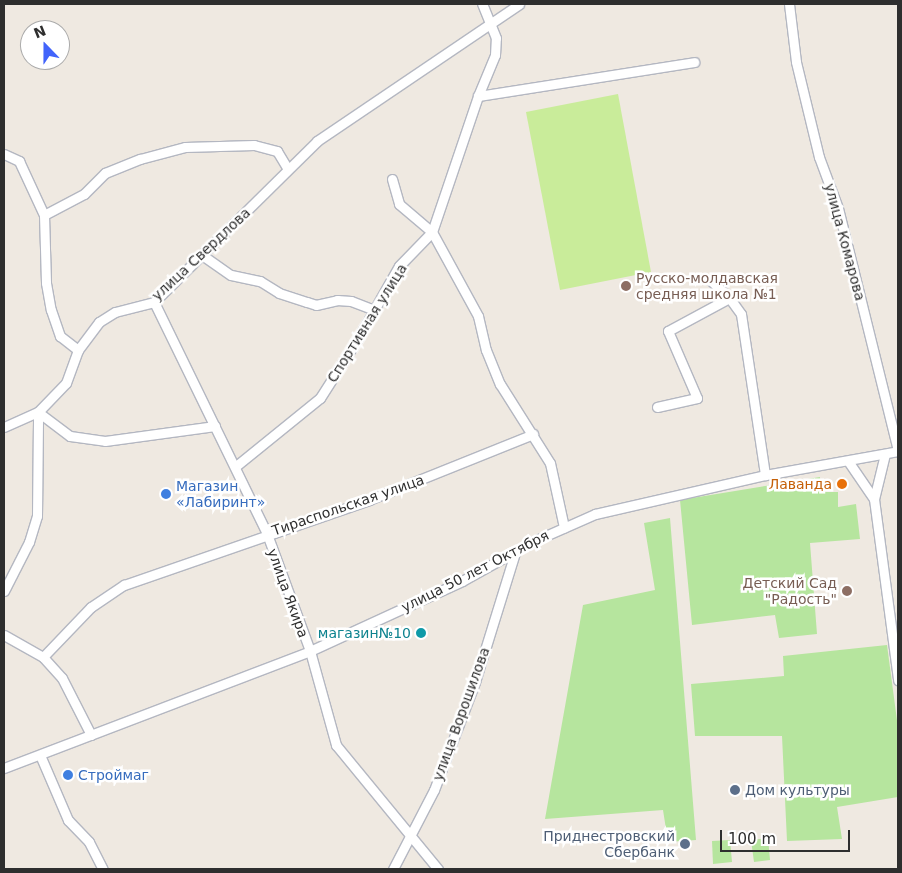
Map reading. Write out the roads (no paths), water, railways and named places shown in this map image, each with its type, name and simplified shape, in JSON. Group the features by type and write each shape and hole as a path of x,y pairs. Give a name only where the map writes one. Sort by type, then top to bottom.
{"street":[{"name":"Спортивная улица","path":"236,466 320,398 357,340 372,309 399,266 432,232 478,96 495,55 496,38 482,4"},
{"name":"улица Свердлова","path":"4,427 38,412 66,383 78,350 99,322 115,312 154,302 317,141 360,110 519,4"},
{"name":"улица Комарова","path":"789,4 796,62 819,157 838,208 898,451"},
{"path":"478,96 694,62"},
{"path":"44,215 84,194 106,174 140,158 184,147 254,145 277,151 288,169"},
{"path":"4,154 19,161 44,215 46,283 51,310 60,336 78,350"},
{"path":"392,179 399,204 432,232 478,316 486,350 500,384 550,463 564,527"},
{"path":"202,255 231,274 260,281 279,293 316,305 337,300 351,301 372,309"},
{"path":"710,280 730,298 740,314 765,475"},
{"path":"657,407 697,398 668,332 730,298"},
{"name":"улица Якира","path":"154,302 236,466 267,534 310,651 336,744 410,838 438,869"},
{"path":"38,412 70,436 105,441 215,426"},
{"path":"4,591 29,542 38,516 38,412"},
{"name":"Тираспольская улица","path":"43,657 91,607 124,585 369,500 533,434"},
{"name":"улица 50 лет Октября","path":"4,768 310,651 462,581 564,527 595,514 765,475 898,451"},
{"path":"885,454 874,499 898,680"},
{"path":"848,460 874,499"},
{"name":"улица Ворошилова","path":"393,869 434,790 476,682 515,553"},
{"path":"4,635 43,657 62,678 91,735"},
{"path":"40,755 68,820 89,842 103,869"}],"place":[{"name":"Русско-молдавская средняя школа №1","path":"626,286"},
{"name":"Лаванда","path":"842,484"},
{"name":"Магазин «Лабиринт»","path":"166,494"},
{"name":"Детский Сад \"Радость\"","path":"847,591"},
{"name":"магазин№10","path":"421,633"},
{"name":"Строймаг","path":"68,775"},
{"name":"Дом культуры","path":"735,790"},
{"name":"Приднестровский Сбербанк","path":"685,844"}]}
